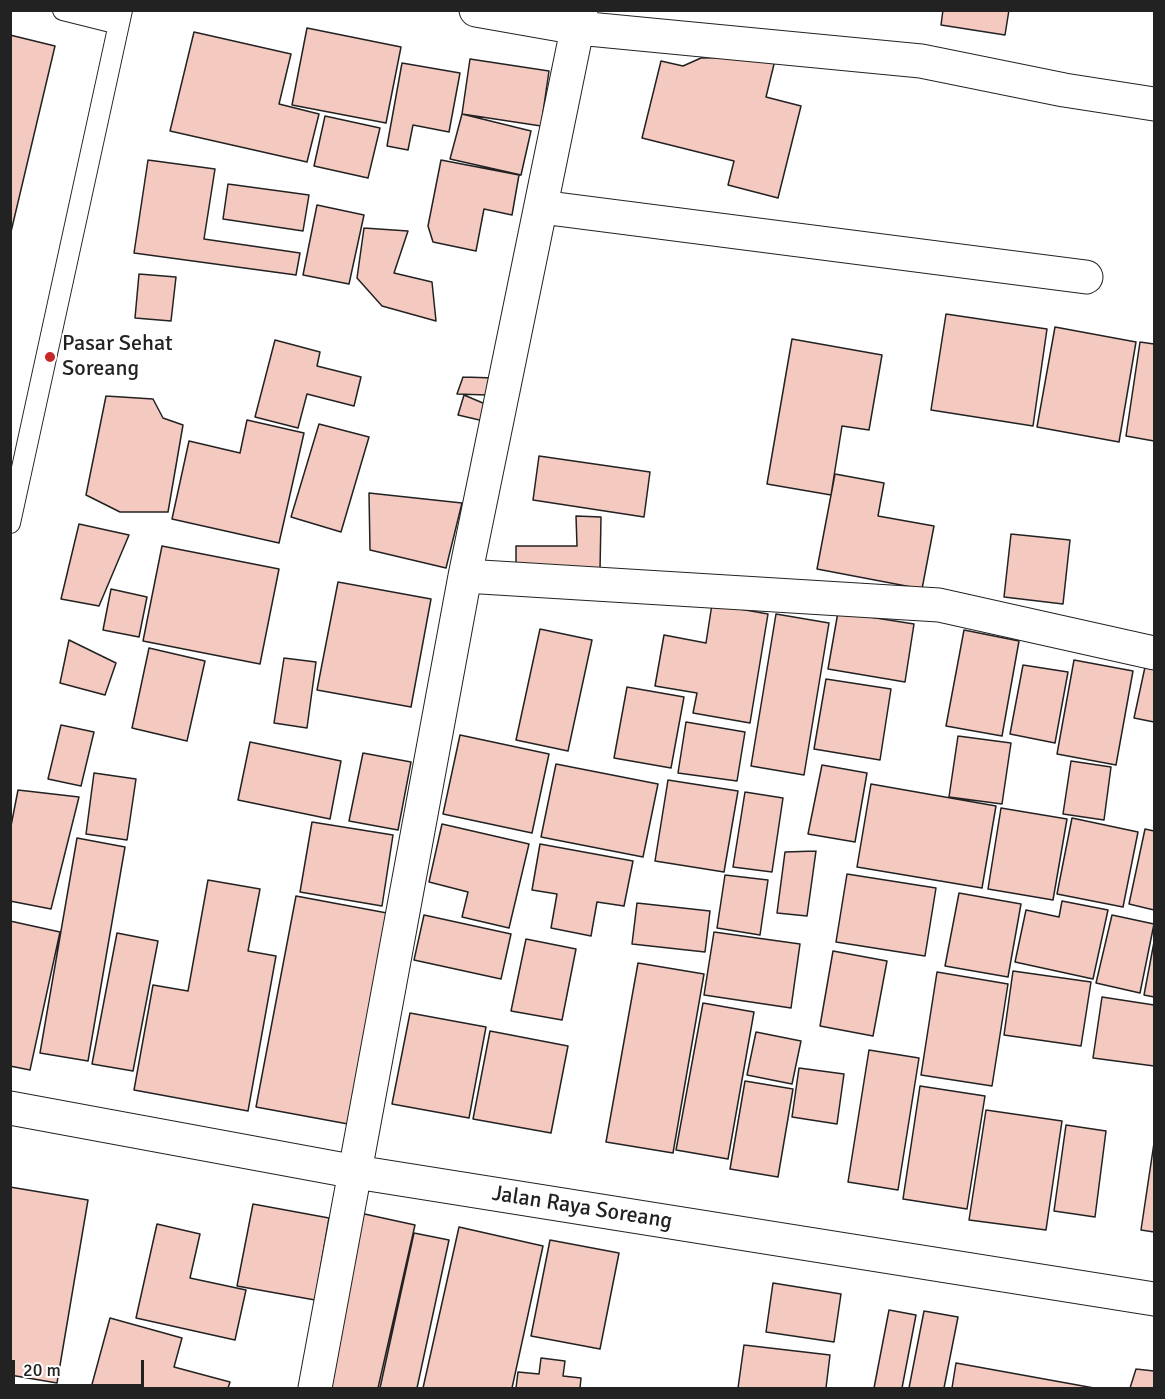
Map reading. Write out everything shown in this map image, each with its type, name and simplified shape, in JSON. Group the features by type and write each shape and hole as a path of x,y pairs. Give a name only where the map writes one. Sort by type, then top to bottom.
{"street":[{"path":"476,10 580,19 921,61 1064,90 1155,104"},
{"path":"315,1389 465,576 580,19"},
{"path":"541,207 1086,277"},
{"path":"465,576 939,605 1155,653"},
{"name":"Jalan Raya Soreang","path":"10,1108 356,1172 1155,1299"}],"lane":[{"path":"10,523 121,17 63,10"}],"building":[{"path":"943,10 1009,10 1005,35 941,25"},
{"path":"307,28 401,47 386,123 292,105"},
{"path":"194,32 291,54 279,104 319,114 307,162 170,131"},
{"path":"10,35 55,46 10,236"},
{"path":"776,56 766,97 801,106 778,198 728,185 734,161 642,138 661,61 683,66 701,58"},
{"path":"470,59 549,71 541,126 462,114"},
{"path":"402,63 460,73 449,132 413,125 408,150 387,146"},
{"path":"462,114 531,131 521,175 450,159"},
{"path":"325,116 380,128 368,178 314,166"},
{"path":"148,160 215,169 204,239 300,253 296,275 134,253"},
{"path":"441,160 519,175 512,215 484,209 476,251 433,242 428,226"},
{"path":"228,184 309,195 303,231 223,219"},
{"path":"317,205 364,215 349,284 303,275"},
{"path":"364,228 408,231 394,273 432,282 436,321 382,306 357,278"},
{"path":"139,274 176,277 171,321 135,318"},
{"path":"946,314 1047,329 1033,426 931,410"},
{"path":"1055,327 1136,342 1119,442 1037,427"},
{"path":"792,339 882,355 869,430 842,426 831,495 767,484"},
{"path":"275,340 320,352 317,366 361,377 354,406 307,394 298,428 255,417"},
{"path":"1140,342 1154,344 1154,441 1126,436"},
{"path":"463,377 495,378 487,395 457,394"},
{"path":"464,395 490,406 488,422 458,415"},
{"path":"106,396 153,399 163,418 183,425 168,512 120,512 86,495"},
{"path":"247,420 304,433 279,543 172,519 189,441 240,453"},
{"path":"319,424 369,437 341,532 291,517"},
{"path":"539,456 650,472 644,517 533,500"},
{"path":"835,474 884,483 878,516 934,526 922,589 817,569"},
{"path":"369,493 462,503 446,568 370,550"},
{"path":"576,516 601,517 600,571 516,571 516,546 577,546"},
{"path":"79,524 129,535 99,606 61,599"},
{"path":"1011,534 1070,540 1063,604 1004,597"},
{"path":"162,546 279,569 260,664 143,641"},
{"path":"338,582 431,599 411,707 317,690"},
{"path":"111,589 147,597 139,637 103,630"},
{"path":"712,604 768,614 750,723 693,713 697,693 655,686 664,635 706,643"},
{"path":"838,612 914,624 905,682 828,669"},
{"path":"776,614 829,623 804,775 751,766"},
{"path":"540,629 592,640 568,751 516,740"},
{"path":"964,630 1019,641 1002,736 946,726"},
{"path":"69,640 116,663 105,695 60,683"},
{"path":"149,648 205,661 187,741 132,728"},
{"path":"284,658 316,662 307,728 274,723"},
{"path":"1074,660 1133,671 1116,765 1057,754"},
{"path":"1023,665 1068,672 1055,743 1010,734"},
{"path":"1145,667 1154,669 1154,722 1134,718"},
{"path":"826,679 891,689 880,760 814,749"},
{"path":"627,687 684,697 671,768 614,758"},
{"path":"686,722 745,732 737,781 678,773"},
{"path":"61,725 94,732 81,786 48,779"},
{"path":"460,735 549,754 532,833 443,814"},
{"path":"958,736 1011,743 1002,804 949,797"},
{"path":"250,742 341,761 330,819 238,800"},
{"path":"363,753 411,762 398,830 349,821"},
{"path":"1071,761 1111,767 1104,820 1063,814"},
{"path":"556,764 658,784 643,857 541,837"},
{"path":"822,765 867,773 855,842 808,834"},
{"path":"94,773 136,779 127,840 86,834"},
{"path":"668,780 738,791 724,872 655,861"},
{"path":"871,784 996,806 982,888 857,867"},
{"path":"18,790 79,797 51,909 10,901 10,831"},
{"path":"745,792 783,798 772,872 733,867"},
{"path":"1001,808 1067,819 1053,900 988,889"},
{"path":"1072,818 1138,832 1123,907 1057,894"},
{"path":"312,822 393,835 382,906 300,892"},
{"path":"442,824 529,844 509,928 462,917 468,892 429,882"},
{"path":"1145,829 1154,831 1154,910 1129,904"},
{"path":"77,838 125,847 88,1061 40,1053"},
{"path":"540,844 633,861 624,906 597,902 591,936 551,928 557,894 532,890"},
{"path":"816,851 807,916 777,913 785,852"},
{"path":"847,874 936,888 925,956 836,942"},
{"path":"725,875 768,880 760,935 717,928"},
{"path":"208,880 260,889 248,951 276,956 248,1111 134,1090 153,985 188,991"},
{"path":"959,893 1021,904 1008,977 945,966"},
{"path":"296,896 387,913 348,1124 256,1107"},
{"path":"1062,901 1108,910 1093,979 1015,962 1026,910 1059,917"},
{"path":"637,903 710,911 705,952 632,944"},
{"path":"424,915 511,934 501,979 414,960"},
{"path":"1112,915 1154,924 1140,993 1096,983"},
{"path":"10,921 60,932 30,1070 10,1066"},
{"path":"714,932 800,944 791,1008 704,995"},
{"path":"117,933 158,941 133,1071 92,1064"},
{"path":"526,939 576,949 562,1020 511,1011"},
{"path":"1154,942 1154,997 1144,995"},
{"path":"833,951 887,961 873,1036 820,1026"},
{"path":"638,963 704,974 673,1153 606,1142"},
{"path":"1013,971 1091,982 1081,1046 1004,1035"},
{"path":"937,972 1008,984 992,1086 921,1075"},
{"path":"1102,997 1154,1005 1154,1066 1093,1058"},
{"path":"703,1003 754,1012 728,1159 676,1150"},
{"path":"410,1013 486,1027 469,1118 392,1104"},
{"path":"490,1031 568,1046 551,1133 473,1119"},
{"path":"756,1032 801,1041 792,1084 747,1075"},
{"path":"869,1050 919,1058 898,1190 848,1182"},
{"path":"799,1068 844,1074 837,1124 792,1117"},
{"path":"745,1081 793,1089 778,1177 730,1169"},
{"path":"920,1086 985,1096 967,1209 903,1199"},
{"path":"986,1110 1062,1121 1046,1230 969,1220"},
{"path":"1066,1125 1106,1131 1095,1217 1054,1211"},
{"path":"1154,1143 1154,1232 1141,1230"},
{"path":"10,1187 88,1200 57,1383 10,1375"},
{"path":"253,1204 329,1218 315,1300 237,1286"},
{"path":"360,1213 415,1225 378,1388 321,1388"},
{"path":"157,1224 200,1234 190,1278 246,1290 235,1340 136,1318"},
{"path":"459,1227 543,1246 512,1388 423,1388"},
{"path":"414,1233 449,1240 417,1388 380,1388"},
{"path":"550,1240 619,1253 600,1349 531,1336"},
{"path":"773,1283 841,1294 834,1342 766,1332"},
{"path":"889,1310 916,1315 902,1388 874,1388"},
{"path":"924,1311 958,1317 944,1388 909,1388"},
{"path":"110,1318 182,1338 174,1367 230,1382 228,1388 91,1388"},
{"path":"744,1345 830,1355 826,1388 738,1388"},
{"path":"541,1358 565,1361 563,1376 581,1378 580,1388 516,1388 518,1372 539,1374"},
{"path":"956,1363 1094,1388 952,1388"},
{"path":"1136,1369 1154,1371 1154,1388 1130,1388"}],"place":[{"name":"Pasar Sehat Soreang","path":"50,357"}]}
